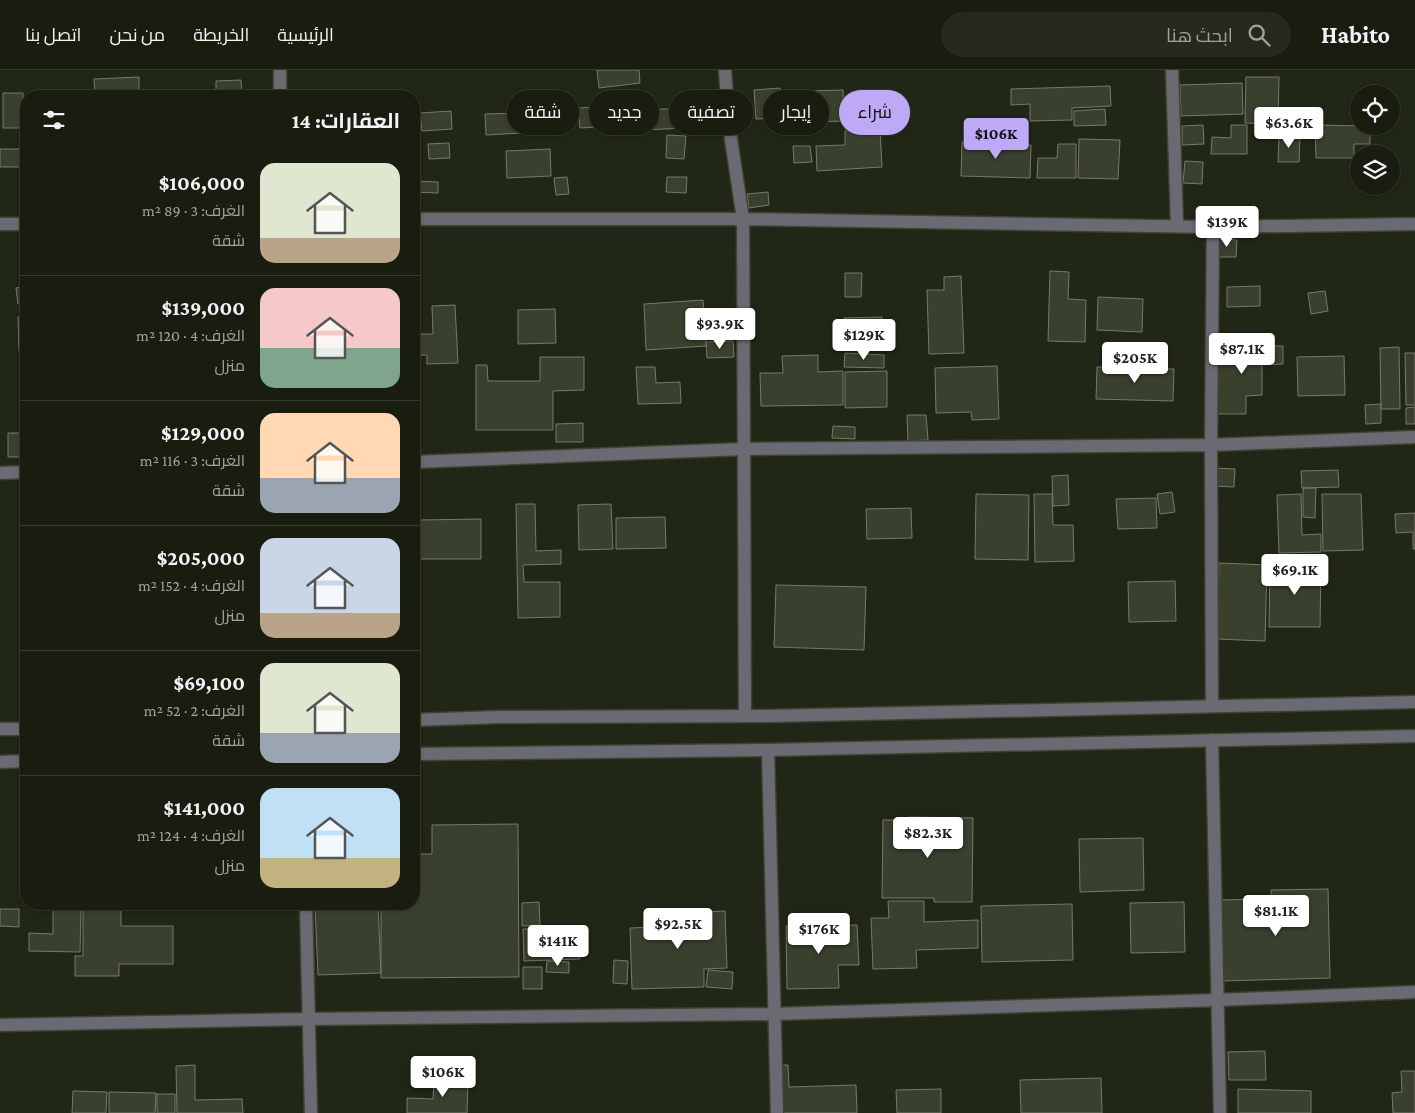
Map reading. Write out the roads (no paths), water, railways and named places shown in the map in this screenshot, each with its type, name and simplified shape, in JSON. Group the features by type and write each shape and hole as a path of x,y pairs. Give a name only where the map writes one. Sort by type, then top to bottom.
{"street":[{"path":"280,70 280,90"},
{"path":"725,70 728,126 742,219 745,716"},
{"path":"1172,70 1177,226"},
{"path":"420,219 742,219 1214,227 1415,224"},
{"path":"0,224 20,224"},
{"path":"1212,706 1211,445 1214,227"},
{"path":"420,462 744,449 1211,445 1415,437"},
{"path":"0,472 20,472"},
{"path":"420,720 499,717 745,716 1415,702"},
{"path":"0,729 20,729"},
{"path":"420,754 768,750 1415,736"},
{"path":"1212,740 1220,1113"},
{"path":"768,750 777,1113"},
{"path":"0,762 20,761"},
{"path":"306,910 312,1113"},
{"path":"0,1025 310,1019 774,1014 1415,992"}]}
